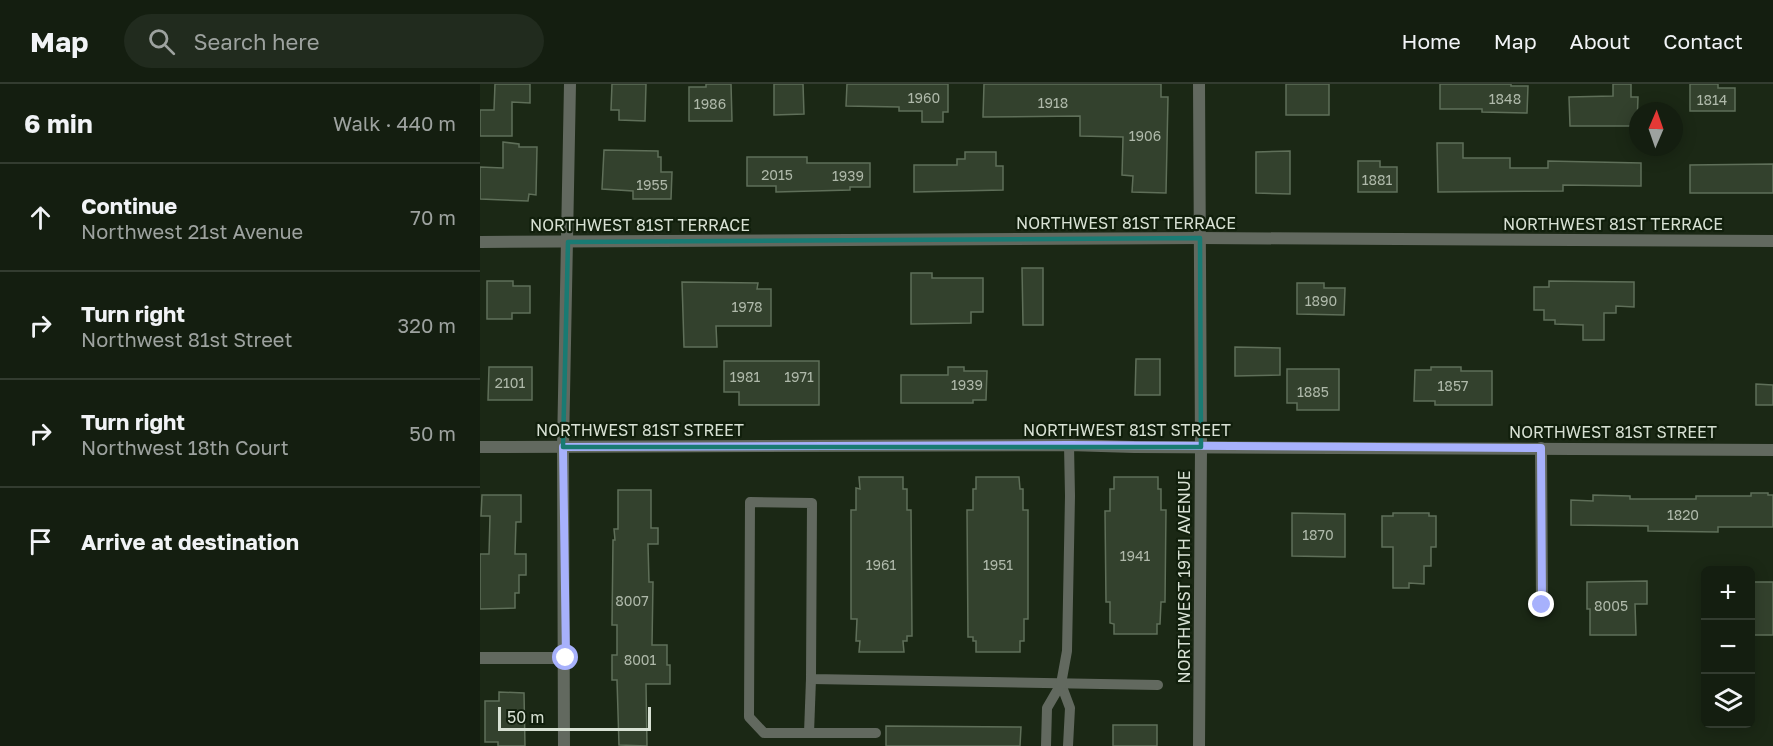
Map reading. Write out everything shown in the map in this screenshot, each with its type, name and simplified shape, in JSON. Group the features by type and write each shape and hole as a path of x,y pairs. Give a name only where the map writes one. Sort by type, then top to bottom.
{"street":[{"path":"564,746 566,658 563,447 570,84"},
{"name":"NORTHWEST 19TH AVENUE","path":"1199,84 1201,447 1199,746"},
{"name":"NORTHWEST 81ST TERRACE","path":"480,242 1200,238 1773,242"},
{"name":"NORTHWEST 81ST STREET","path":"480,447 1069,445 1773,450"},
{"path":"1541,448 1542,605"},
{"path":"480,658 566,658"}],"lane":[{"path":"1047,746 1047,708 1060,684 1067,651 1071,496 1069,445"},
{"path":"809,733 812,503 750,502 749,717 764,733 809,733 876,733"},
{"path":"811,679 1158,685"},
{"path":"1060,684 1070,708 1068,746"}],"highlighted area":[{"path":"1200,238 1201,447 563,447 568,242"}],"building":[{"path":"495,84 530,84 530,103 512,102 512,136 480,136 480,110 494,110"},
{"path":"612,84 646,84 645,121 619,120 619,110 611,110"},
{"path":"706,84 731,84 732,121 689,121 689,87 706,87"},
{"path":"774,84 803,84 804,114 774,115"},
{"path":"847,84 948,84 948,112 943,112 943,122 922,122 922,111 899,111 899,107 846,106"},
{"path":"984,84 1161,84 1161,97 1168,97 1166,193 1132,192 1133,176 1122,175 1123,137 1080,136 1080,116 983,117"},
{"path":"1286,84 1329,84 1329,115 1286,115"},
{"path":"1440,84 1528,86 1527,113 1482,112 1482,109 1440,109"},
{"path":"1613,84 1631,84 1631,97 1638,97 1638,102 1629,102 1629,126 1570,126 1569,97 1613,96"},
{"path":"1690,84 1718,84 1718,88 1735,88 1735,111 1690,111"},
{"path":"503,142 519,144 519,147 537,147 536,195 529,194 528,201 480,199 480,167 503,168"},
{"path":"1437,143 1463,143 1463,158 1510,158 1510,168 1548,168 1548,161 1641,163 1641,186 1563,185 1563,191 1438,192"},
{"path":"604,150 658,151 658,157 661,157 661,172 672,172 671,199 633,199 633,191 602,189"},
{"path":"1290,151 1290,194 1256,193 1256,152"},
{"path":"965,152 996,152 996,166 1003,166 1003,190 914,192 914,165 957,165 957,159 965,159"},
{"path":"747,157 807,157 807,163 870,163 870,187 850,187 850,190 776,192 776,186 747,186"},
{"path":"1358,161 1380,161 1380,167 1397,167 1397,192 1358,192"},
{"path":"1773,164 1773,193 1690,193 1690,165"},
{"path":"1022,268 1043,268 1043,325 1023,325"},
{"path":"911,273 932,273 932,278 983,278 983,312 971,312 971,323 911,324"},
{"path":"487,281 513,281 513,286 530,286 530,313 512,313 512,319 487,319"},
{"path":"1549,281 1634,282 1634,307 1616,306 1616,313 1604,313 1604,340 1583,340 1583,325 1555,324 1555,320 1544,320 1544,310 1534,310 1534,287 1549,287"},
{"path":"682,282 758,283 757,289 771,289 771,326 716,326 717,347 684,347"},
{"path":"1297,283 1324,283 1324,288 1345,288 1344,315 1297,314"},
{"path":"1235,347 1280,348 1280,375 1235,376"},
{"path":"1136,359 1160,359 1160,395 1135,395"},
{"path":"724,361 819,361 819,405 739,405 739,392 724,392"},
{"path":"489,367 532,367 532,400 488,400"},
{"path":"948,367 964,367 964,371 987,371 986,400 973,400 973,403 901,403 901,375 948,375"},
{"path":"1431,367 1461,367 1461,371 1492,371 1492,405 1435,405 1435,401 1414,401 1415,370 1431,370"},
{"path":"1287,369 1339,369 1339,410 1297,410 1297,403 1287,403"},
{"path":"1756,384 1773,385 1773,405 1756,405"},
{"path":"859,477 903,477 903,489 907,489 907,510 911,510 912,636 907,636 907,641 903,641 904,652 859,652 860,641 856,641 857,619 851,619 851,510 856,510 856,488 860,489"},
{"path":"976,477 1019,477 1020,489 1023,489 1023,510 1028,510 1028,619 1024,619 1024,641 1020,641 1020,652 976,652 976,641 973,641 973,637 968,637 967,510 973,510 973,489 976,489"},
{"path":"1114,477 1158,477 1158,489 1161,489 1161,510 1166,510 1165,602 1161,602 1157,634 1114,634 1114,624 1110,623 1110,602 1106,602 1105,511 1110,511 1110,489 1114,489"},
{"path":"618,490 651,490 651,528 658,528 658,544 648,544 649,582 653,582 652,645 667,645 670,684 646,684 647,746 619,745 617,680 612,680 612,655 617,655 617,625 612,625 613,540 615,540 614,529 618,529"},
{"path":"1751,493 1773,495 1773,527 1718,527 1718,532 1648,531 1648,526 1571,525 1571,500 1593,501 1593,495 1630,496 1630,499 1696,499 1696,496 1751,496"},
{"path":"482,495 521,495 521,522 516,522 515,554 526,554 526,575 519,575 519,593 515,593 515,608 480,609 480,554 489,554 490,516 481,516"},
{"path":"1292,513 1345,514 1345,557 1292,556"},
{"path":"1393,513 1429,513 1429,516 1436,516 1436,547 1431,547 1431,566 1424,566 1424,584 1409,583 1409,588 1393,588 1393,547 1382,547 1382,516 1393,516"},
{"path":"1647,581 1647,604 1635,604 1636,635 1590,635 1587,582"},
{"path":"1755,582 1773,582 1773,635 1755,635"},
{"path":"499,692 524,693 525,746 498,746 498,742 485,742 485,701 499,701"},
{"path":"1113,725 1157,725 1157,746 1113,746"},
{"path":"886,726 1021,727 1020,746 886,746"}],"route":[{"path":"566,658 563,447 1069,445 1541,448 1542,605"}]}
